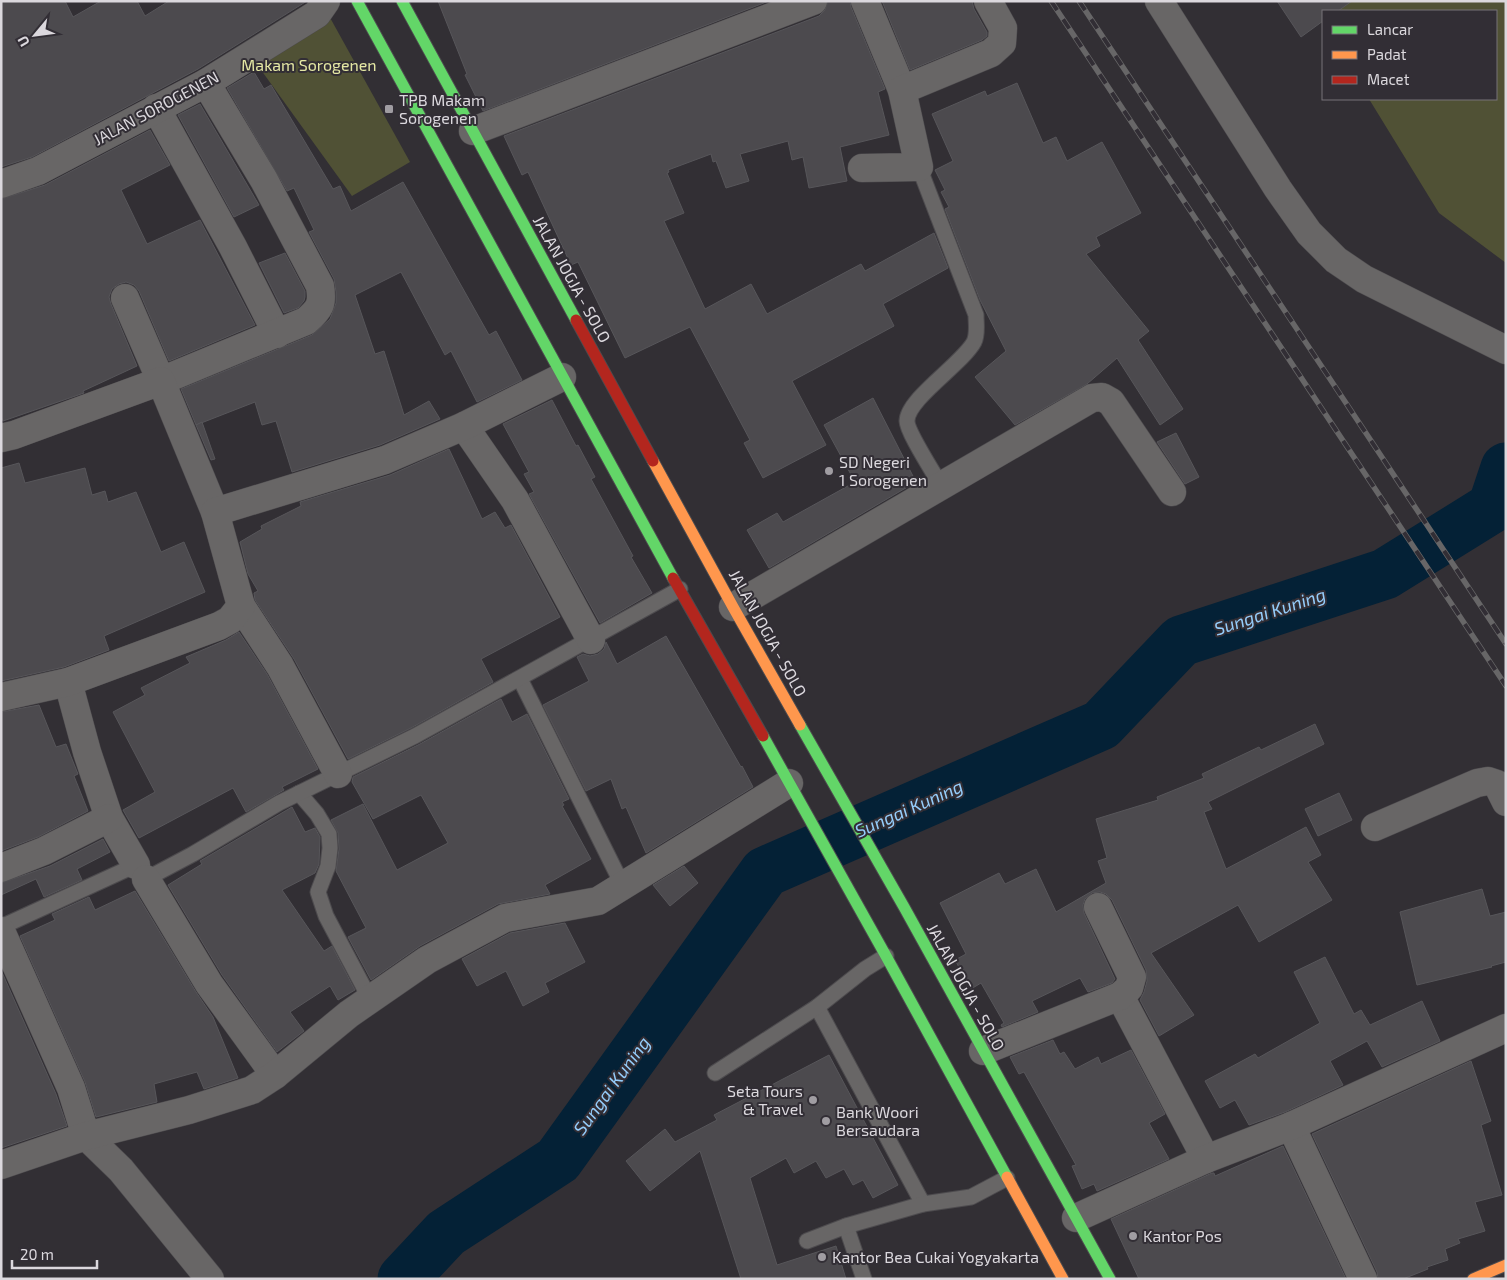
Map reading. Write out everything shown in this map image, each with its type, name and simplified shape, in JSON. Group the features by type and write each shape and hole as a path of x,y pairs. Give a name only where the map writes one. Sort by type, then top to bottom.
{"main road":[{"path":"357,1 562,377 886,956 1063,1279"},
{"name":"JALAN JOGJA - SOLO","path":"402,1 733,607 837,787 1110,1279"},
{"path":"1473,1279 1506,1265"}],"street":[{"name":"JALAN SOROGENEN","path":"1,184 38,171 206,83 317,14 326,1"},
{"path":"473,131 813,1"},
{"path":"862,168 919,166 902,90 865,1"},
{"path":"902,90 991,53 1002,43 1003,28 988,1"},
{"path":"1159,1 1278,189 1309,233 1336,260 1364,280 1503,349"},
{"path":"1,438 14,435 161,381 277,334 306,321 316,313 322,296 320,286 264,180 206,83"},
{"path":"156,108 233,247 277,334"},
{"path":"125,298 215,512 241,606 280,666 338,774"},
{"path":"215,512 385,460 464,426 562,377"},
{"path":"733,607 1092,398 1102,397 1111,402 1172,492"},
{"path":"464,426 515,500 591,640"},
{"path":"1,697 68,682 219,626 230,620 241,606"},
{"path":"68,682 87,752 109,818 209,984 275,1075"},
{"path":"1375,827 1477,782 1488,781 1497,784 1506,802"},
{"path":"1,1165 86,1136 252,1090 275,1075 370,999 428,960 505,918 598,901 622,886 796,795"},
{"path":"1,868 44,851 109,818"},
{"path":"983,1051 1120,996 1129,988 1132,977 1098,907"},
{"path":"1,929 71,1088 86,1136 121,1170 210,1279"},
{"path":"1120,996 1206,1159"},
{"path":"1076,1218 1206,1159 1291,1126 1506,1028"},
{"path":"1291,1126 1363,1279"}],"lane":[{"path":"919,166 976,315 977,330 974,341 963,356 918,400 910,410 907,421 911,433 941,486"},
{"path":"1,929 141,872 193,854 279,803 415,736 680,589"},
{"path":"520,679 622,886"},
{"path":"300,793 318,814 328,834 330,848 328,866 318,892 326,916 370,999"},
{"path":"715,1073 817,1007 865,969 886,956"},
{"path":"817,1007 923,1204"},
{"path":"807,1241 846,1226 923,1204 971,1197 1007,1178"},
{"path":"846,1226 864,1279"}],"green space":[{"path":"1309,1 1506,1 1506,263 1439,213 1370,100 1497,100 1497,10 1322,10 1322,23"},
{"name":"Makam Sorogenen","path":"323,5 410,162 352,196 248,52"}],"building":[{"path":"1,1 65,1 73,17 101,1 137,1 145,16 169,1 307,1 198,69 32,157 1,167"},
{"path":"438,1 769,1 483,111 465,75 467,74"},
{"path":"828,1 850,1 885,89 878,92 889,135 840,147 847,181 809,188 803,157 792,160 788,141 740,154 749,181 726,188 716,161 713,162 711,154 668,170 669,172 667,173 684,213 664,221 705,309 751,284 767,314 861,264 865,271 934,233 948,268 883,304 894,326 792,381 826,445 763,478 744,443 750,440 690,327 625,358 578,262 571,265 528,172 522,175 504,136 819,16 825,10"},
{"path":"882,1 972,1 974,9 987,32 987,36 982,40 910,70"},
{"path":"1277,1 1352,1 1339,10 1322,10 1322,22 1301,37"},
{"path":"254,72 264,89 271,85 333,189 340,186 351,211 403,182 489,335 496,331 522,380 477,402 451,351 445,355 401,272 355,295 375,354 384,351 404,415 429,401 440,419 380,445 292,472 276,421 262,425 255,402 196,425 181,389 312,335 330,319 336,303 334,279 309,232 314,230 294,188 287,191 227,88"},
{"path":"1017,83 1043,143 1056,137 1067,161 1102,142 1141,213 1096,237 1100,246 1086,254 1149,331 1138,340 1183,409 1160,425 1117,358 1087,384 1015,425 975,377 1006,351 980,300 945,209 949,207 941,192 945,190 935,170 953,161 932,114 985,91 987,96"},
{"path":"200,104 259,205 234,217 178,115"},
{"path":"150,130 170,165 121,190 147,244 200,220 255,325 169,361 139,291 134,285 126,282 119,284 112,289 109,297 137,366 83,391 84,393 3,421 1,416 1,199 45,185"},
{"path":"285,253 305,291 305,297 298,308 284,313 259,263"},
{"path":"873,398 916,482 769,568 747,530 777,513 783,522 855,482 824,425"},
{"path":"552,400 595,477 591,479 633,556 631,557 652,593 600,623 529,494 534,492 524,474 529,472 503,424"},
{"path":"202,422 215,459 211,460 196,425"},
{"path":"1176,433 1199,477 1185,484 1157,442"},
{"path":"449,449 482,519 495,512 505,528 511,525 560,617 481,659 493,682 411,728 348,759 294,659 255,600 254,593 258,591 248,574 240,542 262,529 261,526 301,506 300,502 390,475"},
{"path":"19,463 25,483 85,468 92,495 105,491 108,502 136,492 161,552 184,542 205,592 104,636 109,650 64,667 1,681 1,468"},
{"path":"239,632 267,674 318,769 282,787 284,790 246,812 233,788 139,838 123,810 155,792 113,712 145,695 141,688 190,663 186,657 226,640"},
{"path":"666,636 753,787 646,853 626,807 622,809 611,779 586,791 543,705 589,681 577,657 583,654 590,656 598,654 604,649 606,642 617,664"},
{"path":"501,699 512,722 527,714 569,799 562,802 564,805 562,806 591,859 545,885 550,894 498,904 420,946 371,980 348,937 366,928 336,871 339,849 338,833 331,820 363,804 397,870 448,843 421,795 373,819 352,782 353,777 420,744"},
{"path":"39,705 56,747 66,744 78,774 74,776 88,811 38,837 1,851 1,712"},
{"path":"1315,724 1324,744 1208,802 1212,809 1204,812 1226,869 1306,827 1321,855 1308,862 1332,900 1259,942 1238,905 1151,953 1194,1015 1159,1036 1140,1000 1147,981 1146,970 1112,900 1106,894 1100,892 1092,893 1085,899 1083,905 1084,913 1115,979 1112,983 1088,992 1080,978 1032,1001 1038,1012 1002,1027 1001,1025 1004,1023 981,983 971,989 955,960 966,954 940,903 999,873 1005,884 1036,869 1056,912 1106,883 1098,861 1107,858 1096,819 1158,800 1157,797 1204,778 1202,774 1259,747 1261,750"},
{"path":"1339,793 1352,820 1318,836 1305,809"},
{"path":"292,807 305,832 315,828 320,837 319,864 315,873 282,890 324,951 332,946 355,990 338,1000 330,986 290,1012 304,1031 277,1052 222,975 168,885 202,864 200,861"},
{"path":"103,839 110,852 77,869 82,880 44,897 36,879 1,895 1,883 50,866"},
{"path":"684,866 698,883 670,906 653,885"},
{"path":"1482,889 1490,916 1506,912 1506,962 1417,985 1400,912"},
{"path":"135,891 213,1017 238,1078 204,1089 197,1072 154,1084 157,1102 96,1117 85,1082 20,936 55,920 52,914 89,897 95,910"},
{"path":"565,923 585,962 545,983 549,992 523,1006 506,971 477,986 462,959 510,933"},
{"path":"1325,957 1354,1014 1361,1010 1370,1025 1422,1001 1440,1041 1382,1067 1367,1041 1330,1061 1343,1085 1285,1112 1249,1125 1235,1100 1220,1108 1205,1081 1255,1054 1258,1058 1320,1023 1294,972"},
{"path":"1,970 56,1094 67,1126 1,1148"},
{"path":"1053,1040 1060,1054 1064,1052 1075,1069 1098,1057 1101,1064 1131,1050 1165,1114 1149,1123 1169,1159 1097,1191 1094,1184 1082,1189 1072,1166 1076,1165 1024,1072 1019,1074 1010,1057"},
{"path":"829,1055 898,1185 873,1198 863,1180 853,1185 844,1169 826,1178 816,1161 794,1173 786,1158 750,1178 777,1265 836,1246 846,1279 741,1279 700,1151 650,1191 626,1161 665,1129 675,1142 717,1120 714,1115"},
{"path":"1471,1061 1491,1121 1481,1125 1502,1195 1475,1202 1485,1231 1458,1239 1460,1243 1445,1249 1448,1260 1427,1267 1428,1269 1403,1279 1378,1279 1377,1272 1312,1134"},
{"path":"1283,1146 1346,1279 1139,1279 1111,1219 1212,1173 1215,1176"}],"waterway":[{"name":"Sungai Kuning","path":"403,1279 446,1233 558,1160 765,872 1101,725 1181,641 1385,574 1493,507 1506,468"}],"railway":[{"path":"1051,1 1506,686"},
{"path":"1079,1 1506,644"}],"traffic: fast":[{"path":"357,1 673,578"},
{"path":"402,1 576,320"},
{"path":"800,725 904,907 1110,1279"},
{"path":"763,736 1007,1177"}],"traffic: slow":[{"path":"653,461 800,725"},
{"path":"1007,1177 1063,1279"},
{"path":"1473,1279 1506,1265"}],"traffic: jam":[{"path":"576,320 653,461"},
{"path":"673,578 763,736"}],"place":[{"name":"TPB Makam Sorogenen","path":"389,109"},
{"name":"SD Negeri 1 Sorogenen","path":"829,471"},
{"name":"Seta Tours & Travel","path":"813,1100"},
{"name":"Bank Woori Bersaudara","path":"826,1121"},
{"name":"Kantor Pos","path":"1133,1236"},
{"name":"Kantor Bea Cukai Yogyakarta","path":"822,1257"}]}
